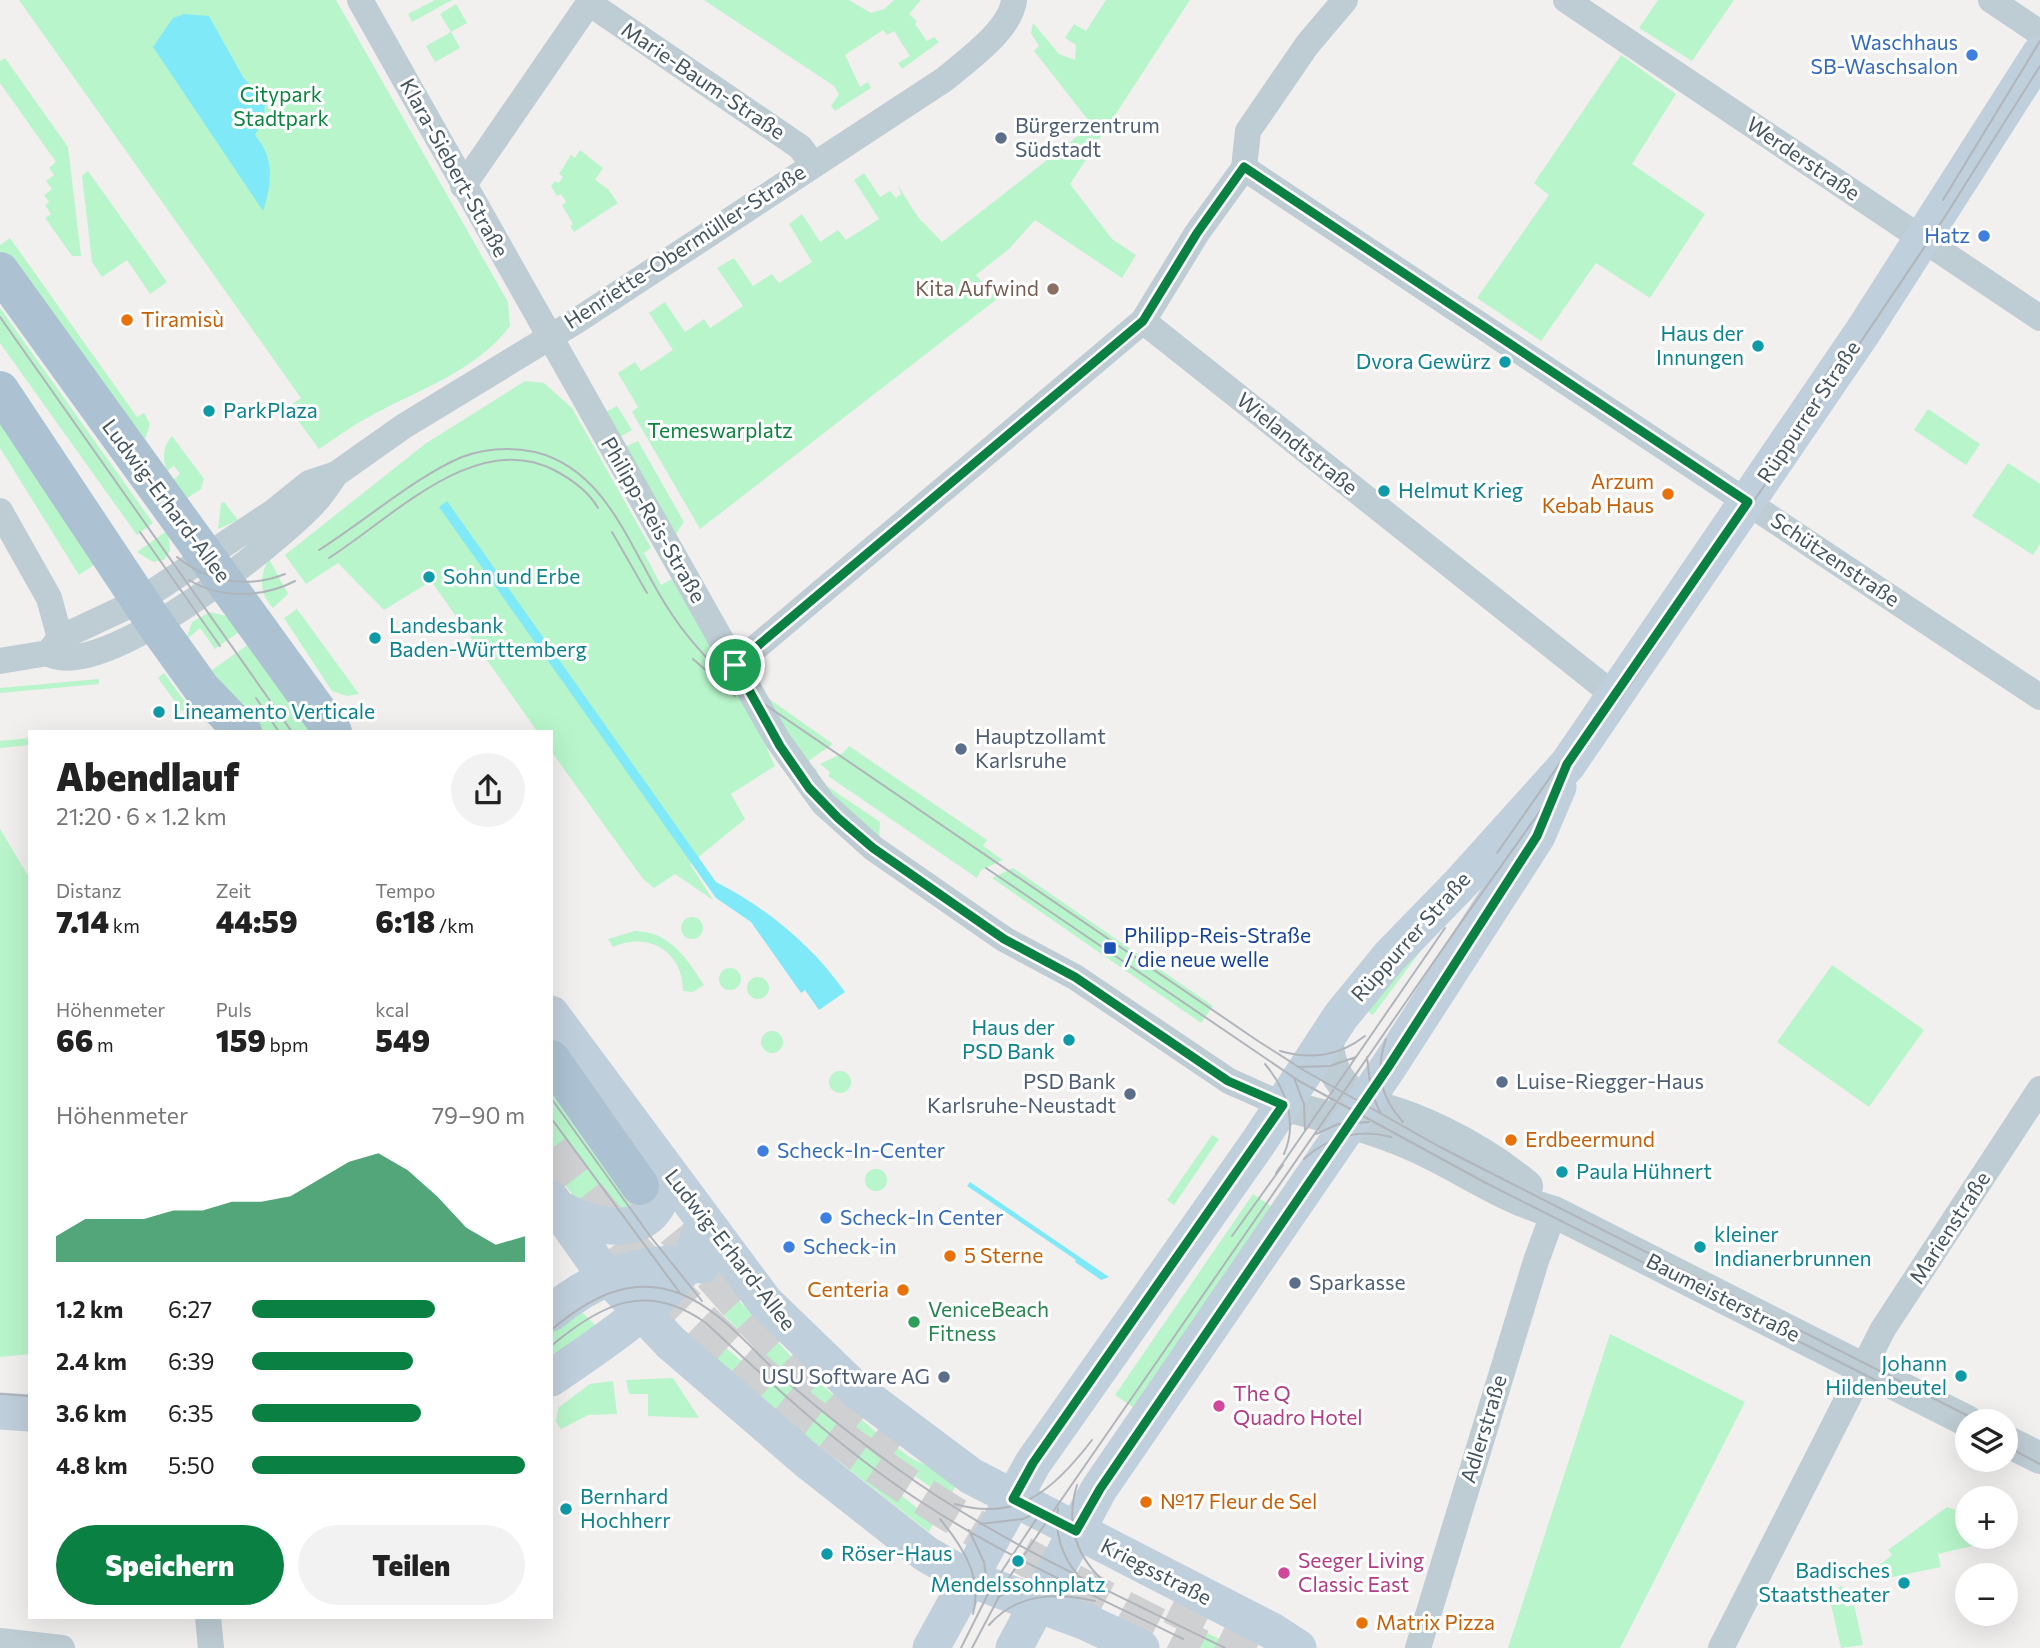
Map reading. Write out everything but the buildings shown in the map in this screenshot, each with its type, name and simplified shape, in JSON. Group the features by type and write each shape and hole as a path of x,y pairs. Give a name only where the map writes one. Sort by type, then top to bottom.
{"main road":[{"name":"Rüppurrer Straße","path":"930,1648 1033,1463 1285,1106 1328,1037 1371,977 1460,884 1567,764 1748,502 1924,239 2040,54"},
{"name":"Ludwig-Erhard-Allee","path":"0,271 332,730"},
{"path":"0,390 148,613 202,689 224,730"},
{"path":"202,689 241,730"},
{"name":"Rüppurrer Straße","path":"1014,1648 1100,1489 1389,1066 1537,836 1567,764"},
{"name":"Ludwig-Erhard-Allee","path":"553,1017 653,1178 704,1222 794,1333 855,1389 962,1470 1013,1499"},
{"path":"553,1061 653,1178 662,1196 656,1206 639,1221 628,1226 587,1224 554,1203"},
{"path":"554,1203 609,1276 713,1381 808,1462 926,1554 968,1578 1036,1603 1142,1648"},
{"path":"553,1377 641,1311 688,1263 704,1222"},
{"path":"553,1311 588,1285 609,1276 656,1265 688,1263 744,1274"},
{"path":"0,1387 28,1387"},
{"path":"0,1410 28,1413"},
{"name":"Kriegsstraße","path":"1013,1499 1272,1631 1298,1648"}],"street":[{"name":"Klara-Siebert-Straße","path":"360,0 548,337"},
{"name":"Henriette-Obermüller-Straße","path":"0,661 148,613 215,567 266,548 318,499 336,474 404,426 586,314 955,70 985,45 1011,13 1014,0"},
{"path":"735,665 1143,321 1197,233 1244,167 1248,131 1307,45 1345,0"},
{"name":"Werderstraße","path":"1566,0 2040,318"},
{"path":"1991,0 2040,33"},
{"path":"463,186 590,2"},
{"name":"Marie-Baum-Straße","path":"590,2 800,147 813,164"},
{"name":"Schützenstraße","path":"1244,167 2040,697"},
{"name":"Wielandtstraße","path":"1143,321 1615,696"},
{"name":"Philipp-Reis-Straße","path":"548,337 780,746 809,788 873,848 1004,939 1075,977 1228,1081 1285,1106"},
{"path":"0,511 49,598 54,645"},
{"name":"Baumeisterstraße","path":"1328,1037 1330,1066 1356,1112 1414,1132 1528,1205 1554,1212 1955,1415"},
{"path":"1389,1066 1391,1084 1414,1132"},
{"name":"Marienstraße","path":"1721,1648 1883,1329 2040,1089"},
{"path":"1285,1106 1356,1112"},
{"name":"Adlerstraße","path":"1418,1648 1536,1261 1554,1212"},
{"path":"2018,1447 2040,1458"},
{"path":"208,1619 211,1648"},
{"path":"0,1641 62,1648"}],"green space":[{"name":"Citypark Stadtpark","path":"19,0 336,0 508,302 510,326 497,341 465,367 367,418 319,449 288,407 301,398"},
{"path":"435,0 452,0 412,22 408,14"},
{"path":"704,0 849,0 871,13 884,9 894,0 921,0 909,14 917,21 915,24 927,41 934,37 939,42 902,69 898,63 910,56 894,31 887,35 883,30 845,55 860,87 868,82 871,88 835,111 831,106 839,94 834,86"},
{"name":"Temeswarplatz","path":"1106,0 1190,0 1070,184 1112,239 1136,255 1122,278 1035,220 1009,249 976,275 997,299 700,529 632,412 638,407 618,373 635,362 641,371 673,350 649,313 665,302 685,332 704,319 710,328 743,306 717,268 734,258 753,286 772,274 779,283 812,262 789,224 802,214 820,242 838,230 846,240 879,219 854,180 864,173 880,197 890,191 896,198 901,194 898,186 918,217 942,242 1092,125 1034,51 1039,46 1031,33 1033,23 1059,54 1075,60 1076,45 1065,38 1074,24 1086,31"},
{"path":"1658,0 1734,0 1692,61 1639,28"},
{"path":"456,4 467,23 451,32 440,14"},
{"path":"451,32 460,48 435,62 426,46"},
{"path":"1621,55 1676,94 1632,164 1705,214 1650,298 1596,263 1541,341 1477,298 1549,195 1534,183"},
{"path":"5,58 68,147 81,256 72,256 45,218 51,214 45,205 49,202 44,195 52,189 46,181 54,175 49,168 56,162 0,83 0,61"},
{"path":"580,150 603,168 595,180 608,189 618,203 574,232 570,226 573,224 562,205 566,202 561,194 557,196 551,186 555,181 559,183 563,177 559,174 571,155 575,158"},
{"path":"88,171 167,282 150,294 127,260 102,277 92,262 82,176"},
{"path":"10,238 137,417 144,413 150,424 145,439 0,254 0,245"},
{"path":"0,308 153,523 137,535 0,343"},
{"path":"525,381 544,383 572,408 651,548 644,553 661,585 674,578 753,719 775,766 731,794 745,819 690,864 713,900 675,874 654,888 643,879 553,754 553,730 536,730 431,581 384,610 338,563 306,584 285,555 425,444"},
{"path":"617,406 632,430 618,438 604,413"},
{"path":"1928,409 1980,444 1966,465 1914,430"},
{"path":"0,412 103,559 79,575 0,448"},
{"path":"172,436 204,479 201,489 186,499 173,480 180,474 174,466 167,471 165,466 165,448"},
{"path":"638,441 684,522 674,537 623,448"},
{"path":"2008,463 2040,484 2040,544 2033,555 1972,516"},
{"path":"224,502 238,520 218,529 221,503"},
{"path":"168,530 170,551 164,560 153,562 137,552"},
{"path":"269,559 288,594 273,608 265,596 262,584 263,572"},
{"path":"297,609 359,694 347,696 332,691 284,618"},
{"path":"210,612 226,616 239,632 215,649 200,628 186,640 192,622"},
{"path":"249,644 308,730 253,730 212,670"},
{"path":"164,673 196,717 181,710 158,678"},
{"path":"99,679 99,684 0,693 0,688"},
{"path":"765,696 833,744 807,762 817,770 813,775"},
{"path":"28,738 28,745 0,748 0,741"},
{"path":"849,746 987,840 983,846 1003,860 981,870 977,878 828,776 830,772 820,764 843,753"},
{"path":"824,784 880,822 879,841 845,805 838,804"},
{"path":"0,829 28,876 28,1354 0,1357"},
{"path":"1013,868 1213,1006 1201,1023 992,878"},
{"path":"1452,909 1373,1015 1364,1009"},
{"path":"692,917 700,920 703,928 700,936 692,939 684,936 681,928 684,920"},
{"path":"635,931 648,932 668,941 684,956 704,985 693,992 683,991 677,965 670,955 651,943 626,943 613,947 608,939"},
{"path":"1832,965 1924,1030 1869,1107 1777,1042"},
{"path":"730,968 738,971 741,979 738,987 730,990 722,987 719,979 722,971"},
{"path":"758,977 766,980 769,988 766,996 758,999 750,996 747,988 750,980"},
{"path":"772,1031 780,1034 783,1042 780,1050 772,1053 764,1050 761,1042 764,1034"},
{"path":"840,1071 848,1074 851,1082 848,1090 840,1093 832,1090 829,1082 832,1074"},
{"path":"553,1085 654,1177 625,1215 575,1198 553,1169"},
{"path":"1212,1135 1219,1139 1174,1205 1167,1200"},
{"path":"876,1169 884,1172 887,1180 884,1188 876,1191 868,1188 865,1180 868,1172"},
{"path":"1253,1194 1271,1206 1133,1407 1115,1395"},
{"path":"734,1295 800,1366 876,1432 911,1458 958,1481 950,1496 929,1486 888,1457 875,1474 934,1522 929,1532 686,1342 701,1327 750,1368 763,1354 719,1310"},
{"path":"574,1304 599,1329 553,1364 553,1320"},
{"path":"1610,1334 1745,1402 1620,1648 1508,1648"},
{"path":"673,1378 699,1418 648,1416 648,1394 629,1394 626,1380"},
{"path":"613,1381 617,1414 588,1415 561,1429 556,1422 558,1408 590,1384"},
{"path":"1947,1507 1955,1510 1955,1549 1959,1549 1938,1554 1941,1567 1878,1580 1876,1568 1892,1555 1888,1550"},
{"path":"1842,1585 1846,1607 1854,1605 1863,1645 1841,1648 1829,1596"},
{"path":"1192,1625 1238,1648 1192,1648 1183,1644"}],"water":[{"path":"184,14 209,16 243,77 265,102 264,118 255,135 269,162 270,181 263,211 153,47 173,18"},
{"path":"447,501 716,882 787,929 818,958 845,992 819,1010 805,990 801,993 751,922 716,898 439,507"},
{"path":"970,1182 1109,1277 1101,1280 967,1186"}],"tunnel":[{"path":"553,1152 629,1246 672,1291 716,1335 811,1416 912,1489 982,1532 1090,1592 1200,1648"},
{"path":"640,1186 698,1258 792,1359 861,1420 898,1448"},
{"path":"1172,1605 1258,1648"}],"tram line":[{"path":"1943,200 2040,41"},
{"path":"972,1648 1010,1576 1059,1503 1462,921 1639,672 1944,218 2040,66"},
{"path":"0,317 291,730"},
{"path":"1778,448 1832,366"},
{"path":"319,550 427,475 462,457 489,450 517,449 535,452 560,462 582,476 600,495 616,516 655,588 676,620 698,648 732,682 1258,1041 1305,1071 1440,1147 1955,1409"},
{"path":"329,558 435,484 464,470 494,461 524,460 554,470 579,486 598,508"},
{"path":"140,532 220,646"},
{"path":"612,532 647,593"},
{"path":"177,557 202,572 228,580 256,581 285,574"},
{"path":"1497,853 1704,558"},
{"path":"189,580 214,591 242,594 269,591 295,581"},
{"path":"693,659 735,696"},
{"path":"256,698 278,730"},
{"path":"986,868 1299,1081 1484,1182 1901,1393"},
{"path":"1276,1173 1445,928"},
{"path":"1280,1051 1303,1055 1325,1054 1345,1048 1365,1036"},
{"path":"1386,1039 1381,1062 1382,1083 1389,1103 1403,1122"},
{"path":"1298,1067 1330,1066 1356,1057"},
{"path":"1367,1057 1371,1092 1381,1114"},
{"path":"1265,1064 1279,1084 1288,1106 1290,1130 1284,1154"},
{"path":"1294,1078 1304,1104 1305,1131"},
{"path":"553,1101 650,1236 702,1301"},
{"path":"553,1121 680,1293"},
{"path":"1316,1134 1338,1124 1369,1122"},
{"path":"1304,1159 1323,1145 1344,1136 1379,1134 1391,1137"},
{"path":"1232,1236 1283,1165"},
{"path":"553,1328 596,1299 628,1288 663,1288 696,1301 723,1320 783,1378 838,1424 934,1494 1056,1565 1225,1648"},
{"path":"553,1344 588,1319 625,1303 644,1300 684,1310 706,1323 838,1441 923,1503 1018,1558 1183,1639"},
{"path":"0,1394 28,1396"},
{"path":"955,1504 978,1509 998,1509 1034,1497 1050,1486 1092,1440"},
{"path":"2018,1452 2040,1464"},
{"path":"1077,1485 1072,1513 1076,1539 1088,1563 1107,1584"},
{"path":"961,1648 992,1586 1043,1509"},
{"path":"1058,1509 1060,1543 1077,1574"},
{"path":"980,1524 1023,1519 1041,1510"},
{"path":"940,1519 963,1551 973,1574 973,1614"},
{"path":"969,1530 984,1562 988,1593"},
{"path":"998,1597 1029,1582 1057,1578"},
{"path":"989,1625 1012,1606 1038,1598 1066,1596 1095,1601"}],"place":[{"name":"Waschhaus SB-Waschsalon","path":"1972,55"},
{"name":"Bürgerzentrum Südstadt","path":"1001,138"},
{"name":"Hatz","path":"1984,236"},
{"name":"Kita Aufwind","path":"1053,289"},
{"name":"Tiramisù","path":"127,320"},
{"name":"Haus der Innungen","path":"1758,346"},
{"name":"Dvora Gewürz","path":"1505,362"},
{"name":"ParkPlaza","path":"209,411"},
{"name":"Helmut Krieg","path":"1384,491"},
{"name":"Arzum Kebab Haus","path":"1668,494"},
{"name":"Sohn und Erbe","path":"429,577"},
{"name":"Landesbank Baden-Württemberg","path":"375,638"},
{"name":"Lineamento Verticale","path":"159,712"},
{"name":"Hauptzollamt Karlsruhe","path":"961,749"},
{"name":"Philipp-Reis-Straße / die neue welle","path":"1110,948"},
{"name":"Haus der PSD Bank","path":"1069,1040"},
{"name":"Luise-Riegger-Haus","path":"1502,1082"},
{"name":"PSD Bank Karlsruhe-Neustadt","path":"1130,1094"},
{"name":"Erdbeermund","path":"1511,1140"},
{"name":"Scheck-In-Center","path":"763,1151"},
{"name":"Paula Hühnert","path":"1562,1172"},
{"name":"Scheck-In Center","path":"826,1218"},
{"name":"Scheck-in","path":"789,1247"},
{"name":"kleiner Indianerbrunnen","path":"1700,1247"},
{"name":"5 Sterne","path":"950,1256"},
{"name":"Sparkasse","path":"1295,1283"},
{"name":"Centeria","path":"903,1290"},
{"name":"VeniceBeach Fitness","path":"914,1322"},
{"name":"Johann Hildenbeutel","path":"1961,1376"},
{"name":"USU Software AG","path":"944,1377"},
{"name":"The Q Quadro Hotel","path":"1219,1406"},
{"name":"№17 Fleur de Sel","path":"1146,1502"},
{"name":"Bernhard Hochherr","path":"566,1509"},
{"name":"Röser-Haus","path":"827,1554"},
{"name":"Mendelssohnplatz","path":"1018,1561"},
{"name":"Seeger Living Classic East","path":"1284,1573"},
{"name":"Badisches Staatstheater","path":"1904,1583"},
{"name":"Matrix Pizza","path":"1362,1623"}],"route":[{"path":"1244,167 1748,502 1567,764 1537,836 1512,876 1389,1066 1315,1170 1100,1489 1076,1531 1013,1499 1033,1463 1283,1105 1239,1088 1075,977 1016,947 873,848 809,788 780,746 735,665 1143,321 1197,233 1244,167"}]}
